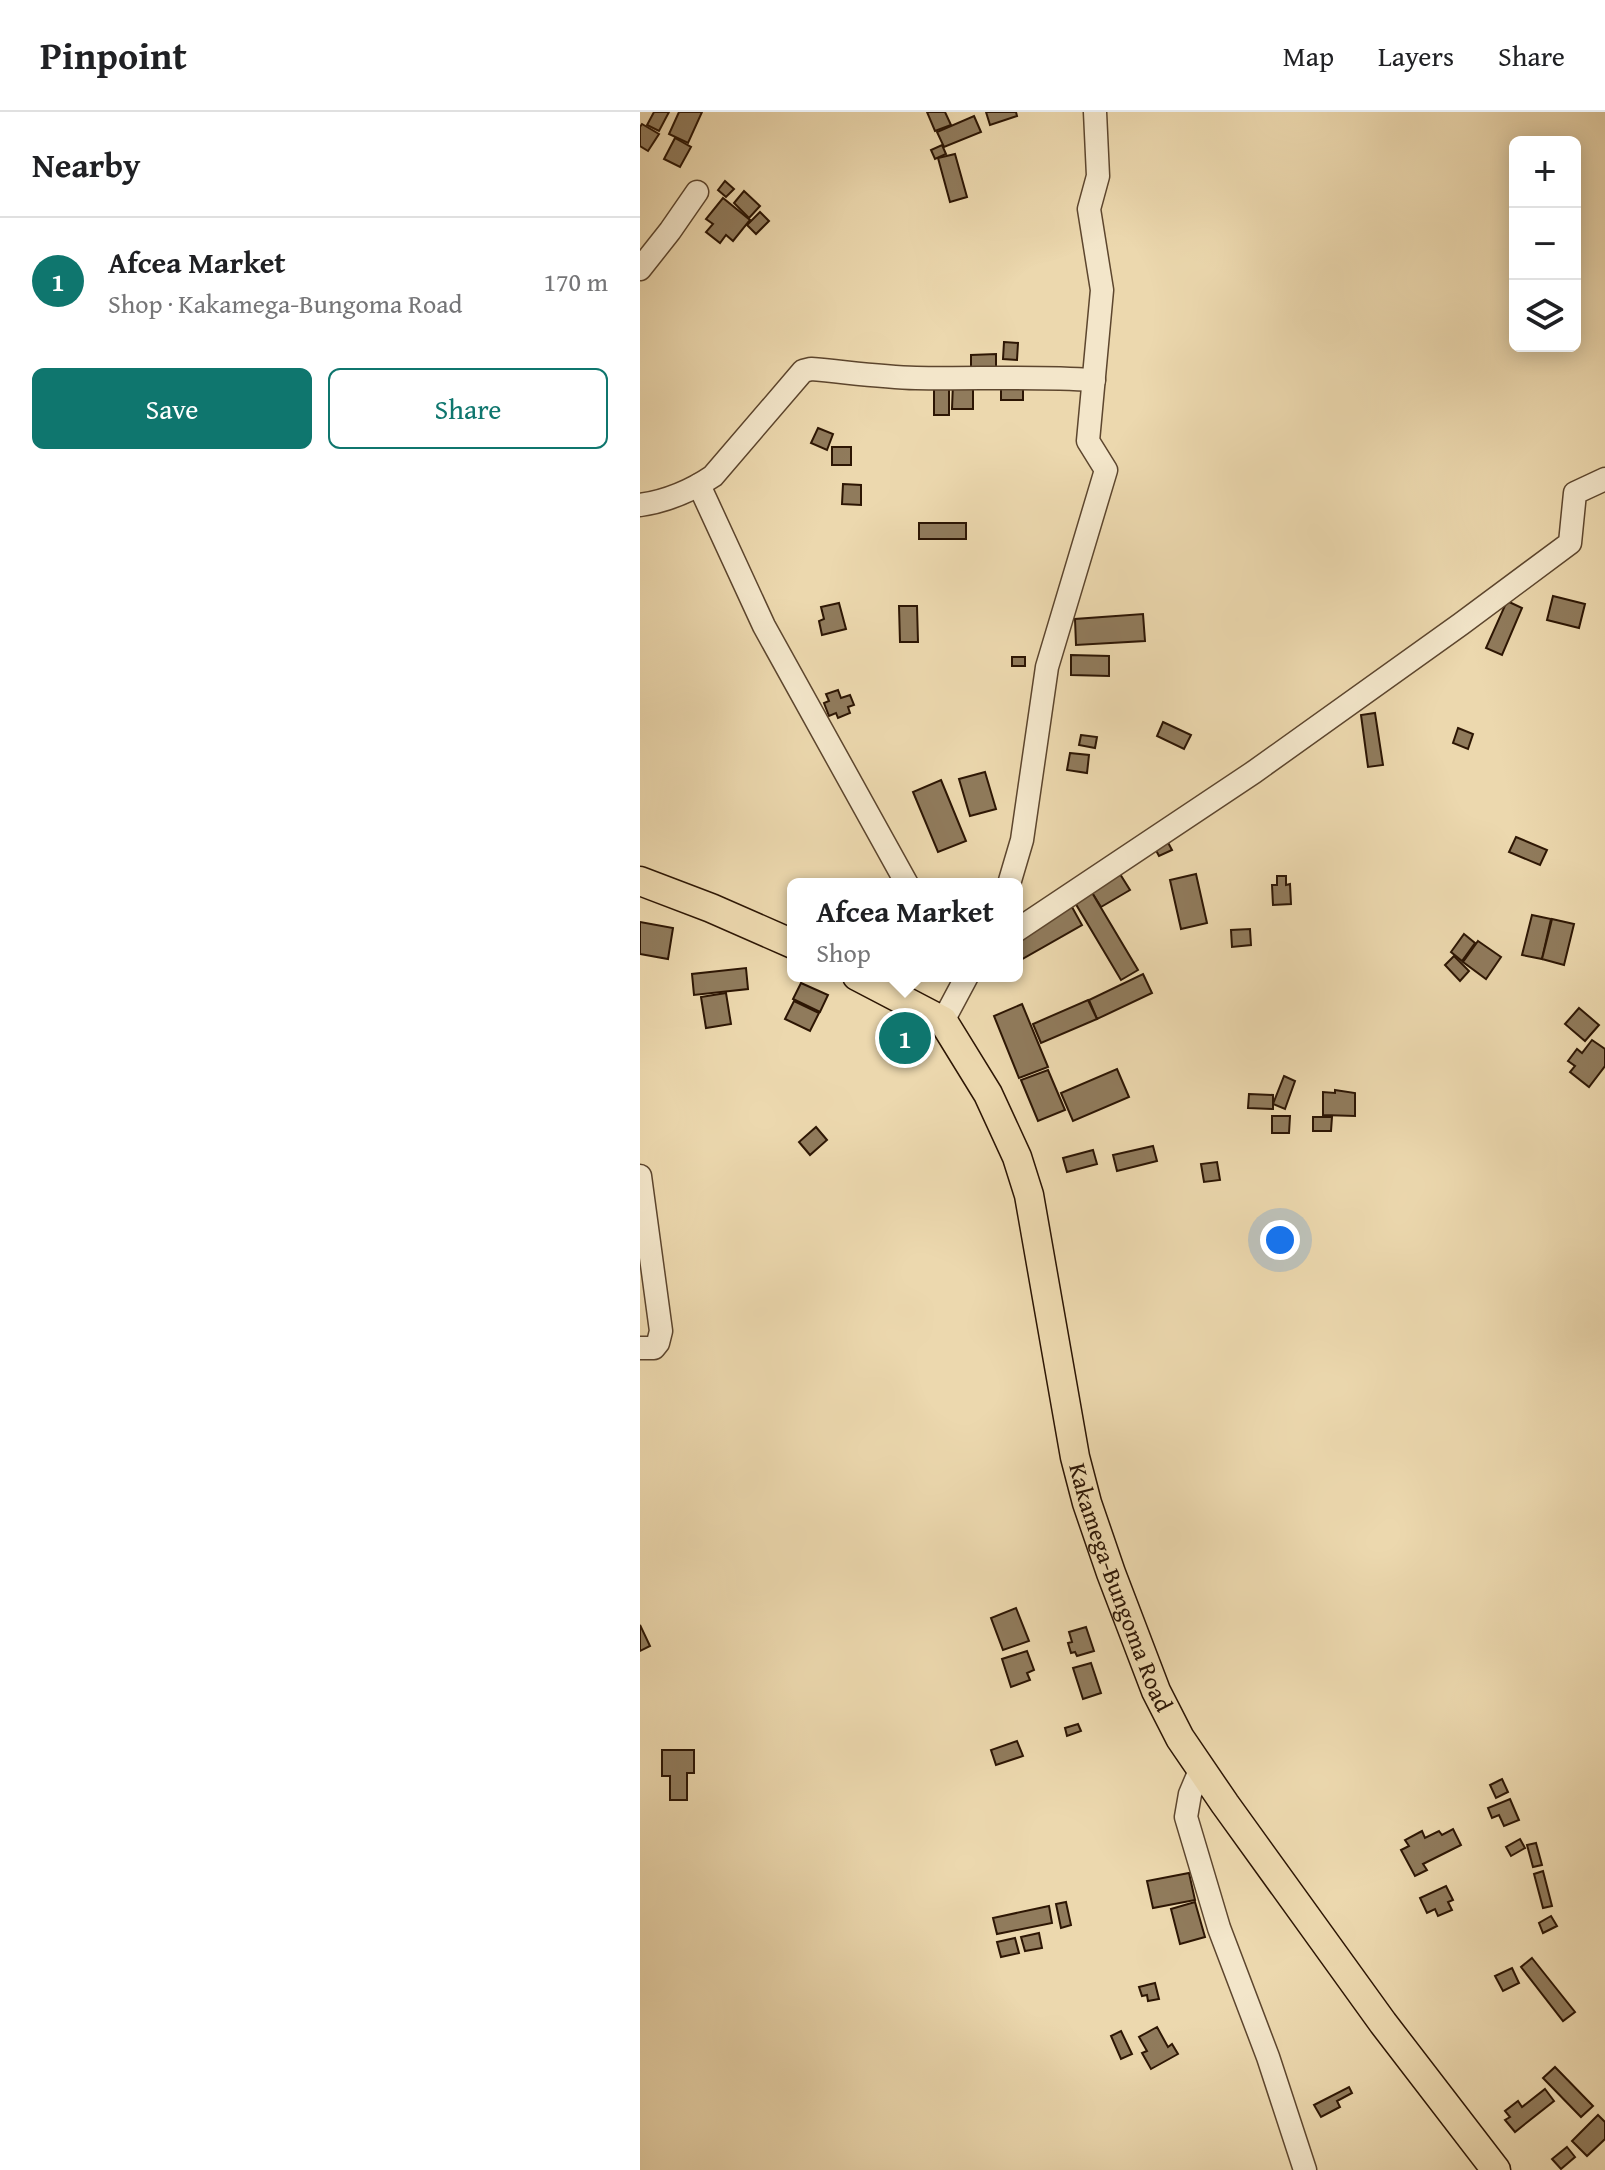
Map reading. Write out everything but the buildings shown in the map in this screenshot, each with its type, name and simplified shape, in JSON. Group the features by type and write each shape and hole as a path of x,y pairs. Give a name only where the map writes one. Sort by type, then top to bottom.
{"main road":[{"path":"640,881 787,941"},
{"path":"868,982 943,1021"},
{"name":"Kakamega-Bungoma Road","path":"943,1021 988,1094 1017,1157 1029,1195 1075,1457 1111,1573 1156,1691 1180,1738 1201,1768 1383,2023 1496,2170"}],"street":[{"path":"1011,878 1022,840 1047,667 1106,470 1088,441 1102,290 1089,209 1098,176 1095,112"},
{"path":"640,269 697,192"},
{"path":"640,505 671,499 713,476 803,371 811,369 878,377 1094,380"},
{"path":"1023,926 1254,772 1570,543 1575,493 1605,479"},
{"path":"699,485 764,626 904,878"},
{"path":"943,1021 961,982"},
{"path":"640,1176 661,1331 654,1348 640,1348"},
{"path":"1201,1768 1190,1794 1186,1817 1219,1928 1268,2057 1305,2170"}],"place":[{"name":"Afcea Market","path":"905,1038"}]}
